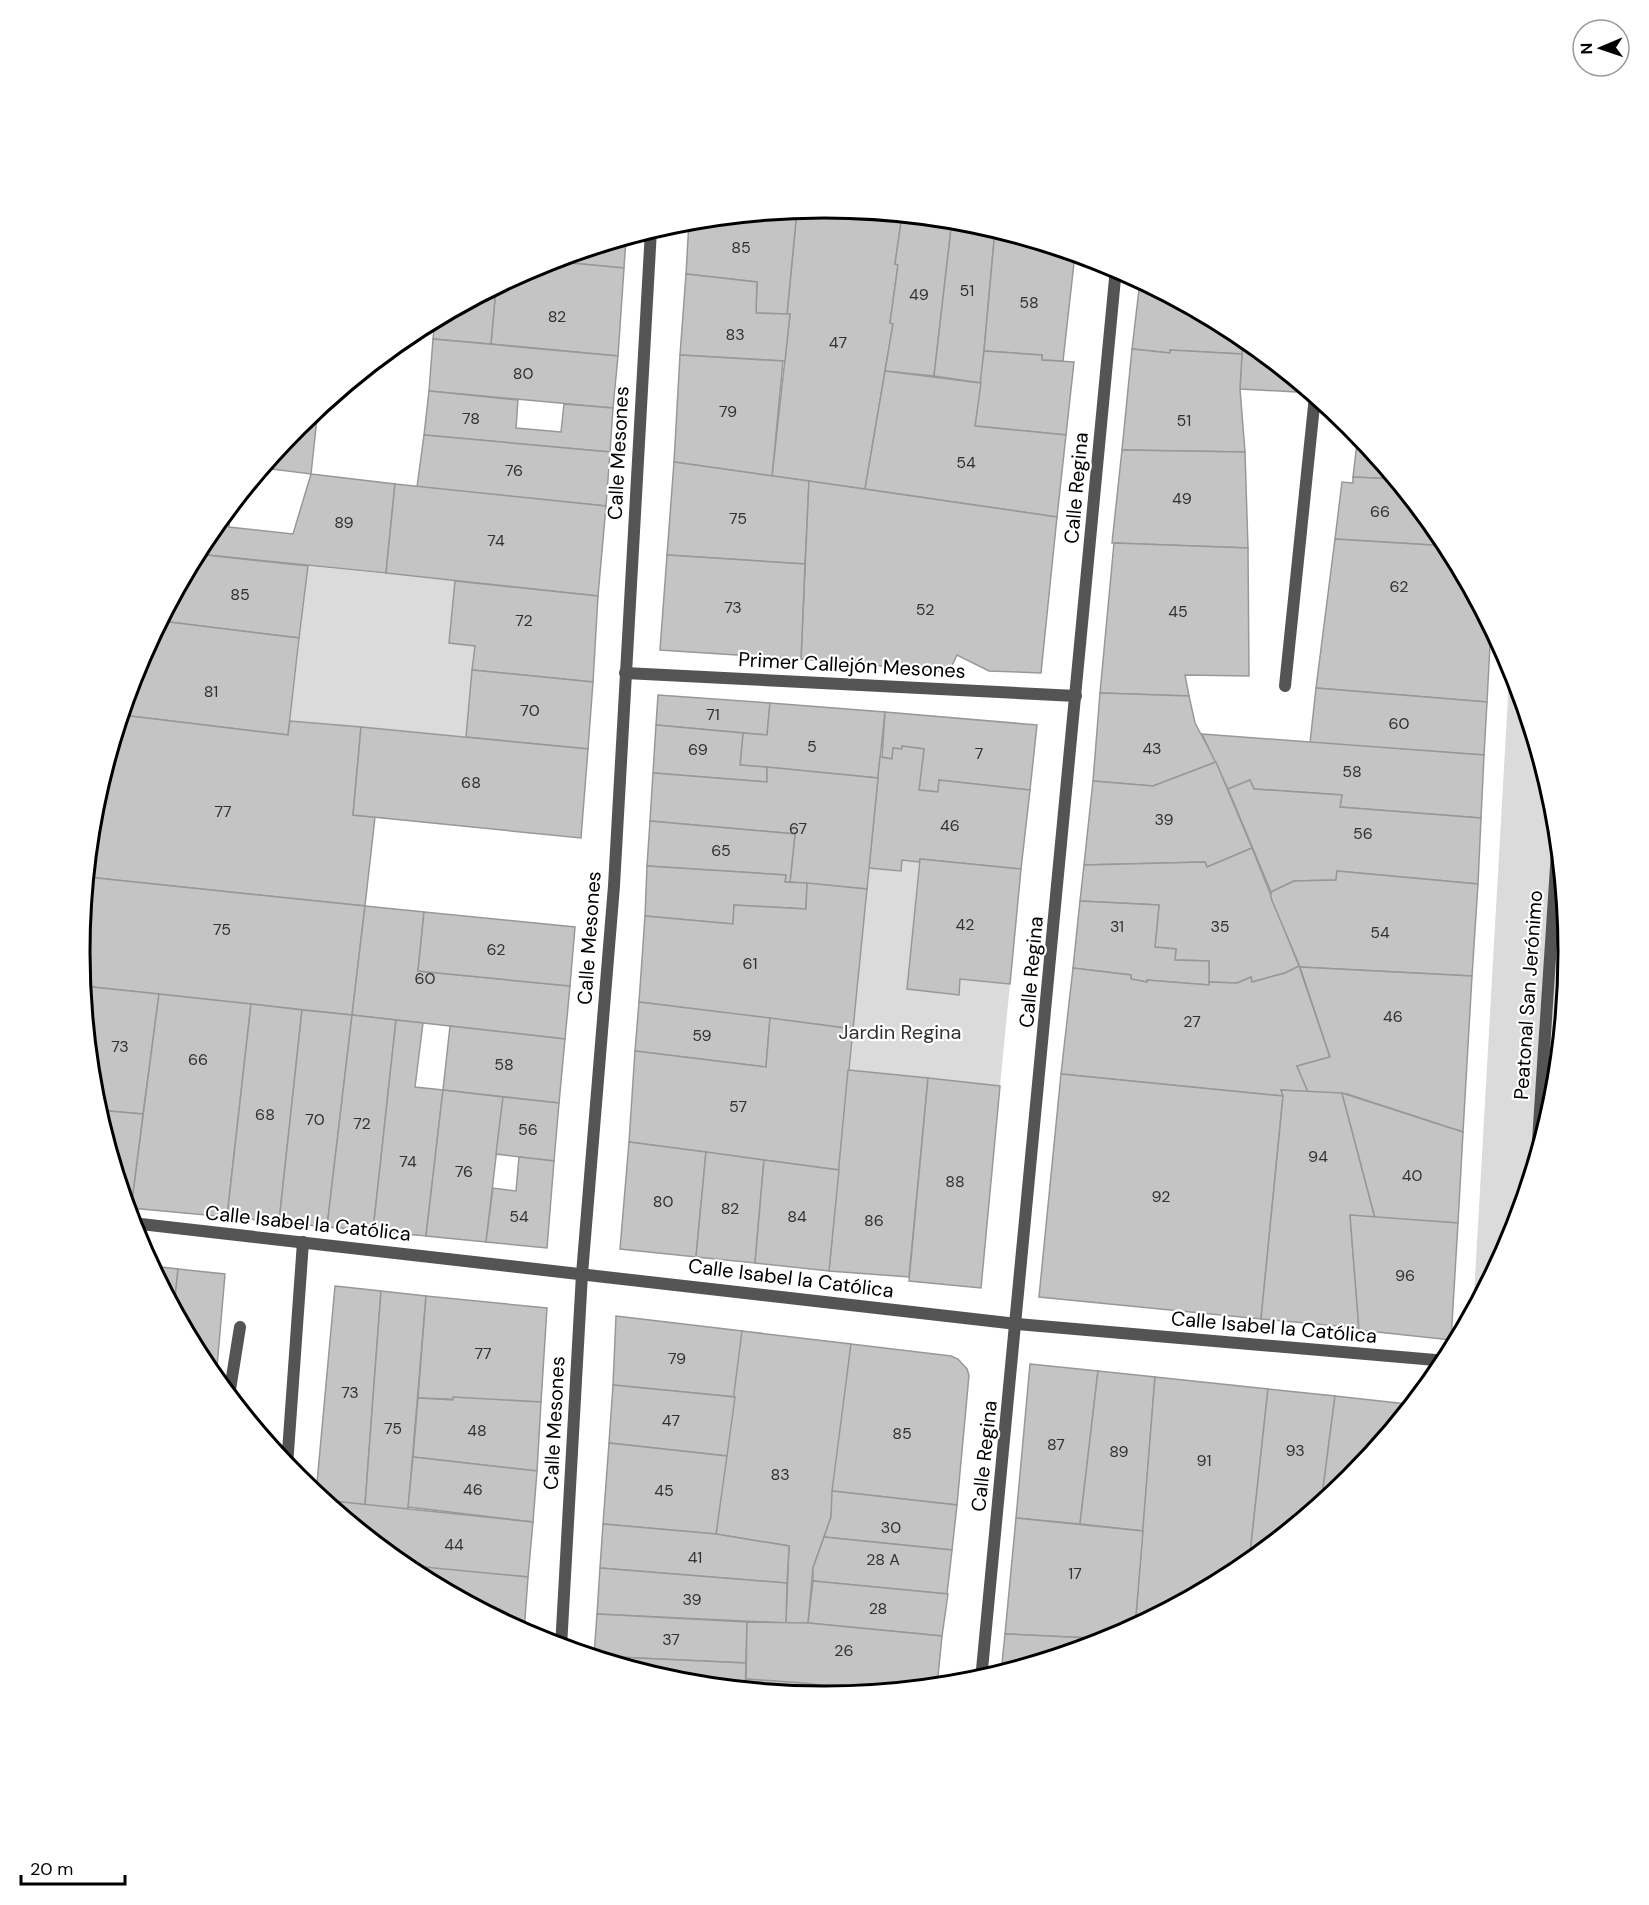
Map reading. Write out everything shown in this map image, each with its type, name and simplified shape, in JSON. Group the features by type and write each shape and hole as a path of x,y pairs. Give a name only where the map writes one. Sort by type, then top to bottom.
{"street":[{"name":"Calle Mesones","path":"562,1638 582,1274 614,886 650,239"},
{"name":"Calle Regina","path":"982,1670 1017,1324 1115,278"},
{"path":"1285,686 1313,404"},
{"name":"Primer Callejón Mesones","path":"625,673 1076,696"},
{"name":"Peatonal San Jerónimo","path":"1541,1115 1555,882"},
{"name":"Calle Isabel la Católica","path":"142,1224 1017,1324 1435,1361"},
{"path":"288,1454 303,1242"},
{"path":"231,1384 240,1327"}],"green space":[{"path":"308,566 455,581 449,643 475,646 466,737 290,721"},
{"path":"1509,686 1534,762 1553,857 1559,952 1557,1001 1553,1048 1534,1143 1503,1234 1474,1294"},
{"name":"Jardin Regina","path":"902,860 919,862 907,989 959,995 960,979 1010,984 1000,1086 848,1070 869,868"}],"building":[{"path":"824,218 901,222 890,323 893,324 865,489 772,476 790,314 787,314 796,219"},
{"path":"796,219 787,314 756,313 757,282 686,274 688,231 729,224"},
{"path":"901,222 951,229 934,376 885,371 893,324 890,323 898,265 895,264"},
{"path":"951,229 994,238 981,383 934,376"},
{"path":"994,238 1074,262 1063,361 1042,360 1042,355 984,351"},
{"path":"625,246 624,268 572,263"},
{"path":"572,263 624,268 618,356 491,344 495,296"},
{"path":"686,274 757,282 756,313 790,314 785,361 680,355"},
{"path":"1139,289 1192,316 1242,349 1242,354 1170,350 1170,353 1132,349"},
{"path":"495,296 491,344 433,339 434,331"},
{"path":"433,339 618,356 613,408 429,391"},
{"path":"1132,349 1170,353 1170,350 1242,354 1240,389 1245,452 1122,450"},
{"path":"1242,349 1296,390 1296,392 1240,389"},
{"path":"984,351 1042,355 1042,360 1074,362 1066,435 975,426"},
{"path":"680,355 783,361 772,476 674,462"},
{"path":"885,371 981,383 975,426 1066,435 1057,517 865,489"},
{"path":"429,391 518,400 516,428 561,432 564,404 613,408 610,452 424,435"},
{"path":"317,422 311,474 271,469"},
{"path":"424,435 610,452 606,506 417,487"},
{"path":"1357,446 1386,479 1353,477"},
{"path":"1122,450 1245,452 1248,548 1112,543"},
{"path":"674,462 809,481 805,564 667,555"},
{"path":"311,474 395,484 386,573 207,555 229,523 229,527 293,534"},
{"path":"1353,477 1386,479 1436,545 1335,539 1342,482 1353,483"},
{"path":"809,481 1057,517 1041,673 989,671 957,655 949,672 801,659"},
{"path":"395,484 606,506 598,596 386,573"},
{"path":"1335,539 1436,545 1461,585 1490,643 1487,702 1316,688"},
{"path":"1114,543 1248,548 1249,676 1185,675 1189,696 1100,693"},
{"path":"207,555 308,566 299,638 169,622"},
{"path":"667,555 805,564 801,659 660,650"},
{"path":"455,581 598,596 593,682 472,670 475,646 449,643"},
{"path":"169,622 299,638 288,735 129,716 146,671"},
{"path":"472,670 593,682 588,749 466,737"},
{"path":"1316,688 1487,702 1484,755 1310,743"},
{"path":"1100,693 1189,696 1195,723 1216,762 1153,786 1093,781"},
{"path":"658,695 770,703 767,735 656,725"},
{"path":"770,703 885,712 878,778 740,765 743,733 767,735"},
{"path":"885,712 1037,725 1030,790 939,780 938,792 919,790 924,749 902,746 902,749 893,748 892,759 882,757"},
{"path":"129,716 288,735 290,721 361,727 353,815 375,817 365,906 94,878 104,809"},
{"path":"656,725 743,733 740,765 767,767 767,782 653,773"},
{"path":"361,727 588,749 581,838 353,815"},
{"path":"1202,734 1484,755 1481,818 1340,807 1342,795 1254,789 1250,780 1228,789"},
{"path":"902,746 924,749 919,790 938,792 939,780 1030,790 1021,869 920,859 919,862 902,860 901,871 869,868 880,757 892,759 893,748 902,749"},
{"path":"1216,762 1252,848 1207,867 1205,862 1084,865 1093,781 1153,786"},
{"path":"767,767 878,778 867,889 790,882 795,834 650,821 653,773 767,782"},
{"path":"1250,780 1254,789 1342,795 1340,807 1481,818 1478,884 1337,871 1336,880 1294,881 1271,892 1228,789"},
{"path":"650,821 795,834 790,882 785,882 786,875 647,866"},
{"path":"1252,848 1299,966 1285,973 1252,982 1251,977 1237,983 1209,982 1209,961 1175,960 1176,949 1155,947 1159,905 1080,901 1084,865 1205,862 1207,867"},
{"path":"920,859 1021,869 1010,984 960,979 959,995 907,989"},
{"path":"647,866 786,875 785,882 807,883 806,909 734,905 733,924 645,916"},
{"path":"1337,871 1478,884 1472,976 1300,967 1271,898 1271,892 1294,881 1336,880"},
{"path":"94,878 365,906 352,1015 91,987 90,952"},
{"path":"807,883 867,889 853,1029 639,1002 645,916 733,924 734,905 806,909"},
{"path":"1080,901 1159,905 1155,947 1176,949 1175,960 1209,961 1209,985 1147,980 1147,982 1131,979 1131,975 1073,968"},
{"path":"365,906 424,912 418,971 570,986 565,1039 352,1015"},
{"path":"424,912 575,927 570,986 418,971"},
{"path":"1299,966 1330,1057 1297,1066 1308,1092 1281,1090 1283,1096 1061,1074 1073,968 1131,975 1131,979 1147,982 1147,980 1209,985 1209,982 1237,983 1251,977 1252,982 1285,973"},
{"path":"1300,967 1472,976 1463,1132 1347,1094 1308,1092 1297,1066 1330,1057"},
{"path":"91,987 159,994 143,1114 107,1111 96,1048"},
{"path":"159,994 251,1004 227,1217 136,1209 132,1198"},
{"path":"639,1002 770,1018 766,1067 635,1051"},
{"path":"251,1004 302,1010 279,1222 227,1217"},
{"path":"302,1010 352,1015 327,1227 279,1222"},
{"path":"352,1015 396,1020 373,1231 327,1227"},
{"path":"770,1018 853,1029 839,1170 629,1142 635,1051 766,1067"},
{"path":"396,1020 423,1023 415,1087 443,1090 426,1236 373,1231"},
{"path":"450,1026 565,1039 559,1103 443,1090"},
{"path":"848,1070 928,1078 909,1277 829,1271"},
{"path":"1061,1074 1283,1096 1261,1319 1039,1297"},
{"path":"928,1078 1000,1086 981,1288 909,1281"},
{"path":"443,1090 503,1097 486,1242 426,1236"},
{"path":"1281,1090 1342,1093 1375,1218 1350,1215 1359,1328 1261,1319 1283,1096"},
{"path":"1342,1093 1463,1132 1458,1223 1375,1218"},
{"path":"503,1097 559,1103 554,1161 496,1154"},
{"path":"107,1111 143,1114 132,1198"},
{"path":"629,1142 706,1152 696,1257 620,1249"},
{"path":"706,1152 764,1160 755,1263 696,1257"},
{"path":"519,1157 554,1161 547,1248 486,1242 493,1188 516,1191"},
{"path":"764,1160 839,1170 829,1271 755,1263"},
{"path":"1350,1215 1458,1223 1451,1335 1448,1340 1359,1330"},
{"path":"161,1267 178,1269 175,1295"},
{"path":"178,1269 225,1274 217,1365 188,1320 175,1295"},
{"path":"335,1286 381,1291 365,1505 336,1502 317,1483"},
{"path":"381,1291 426,1296 408,1510 365,1505"},
{"path":"426,1296 547,1308 541,1402 418,1398"},
{"path":"616,1316 742,1331 735,1397 613,1385"},
{"path":"742,1331 851,1344 831,1517 813,1568 808,1624 786,1623 789,1546 716,1534"},
{"path":"851,1344 951,1356 958,1359 967,1369 969,1375 957,1505 832,1491"},
{"path":"1030,1364 1098,1371 1080,1524 1016,1518"},
{"path":"1098,1371 1155,1377 1143,1531 1080,1524"},
{"path":"1155,1377 1268,1389 1250,1551 1192,1589 1140,1615 1136,1615"},
{"path":"613,1385 735,1397 727,1456 609,1443"},
{"path":"1268,1389 1335,1396 1323,1492 1250,1551"},
{"path":"1335,1396 1404,1404 1377,1437 1323,1492"},
{"path":"453,1397 541,1402 537,1471 413,1457 418,1398 453,1400"},
{"path":"609,1443 727,1456 716,1534 603,1524"},
{"path":"413,1457 537,1471 533,1522 408,1507"},
{"path":"832,1491 957,1505 952,1550 824,1537 831,1517"},
{"path":"336,1501 533,1522 528,1577 424,1568 377,1535"},
{"path":"1016,1518 1143,1531 1136,1617 1088,1638 1005,1634"},
{"path":"603,1524 716,1534 789,1546 787,1583 600,1568"},
{"path":"824,1537 952,1550 947,1594 813,1581 813,1568"},
{"path":"422,1567 528,1577 525,1622 457,1589"},
{"path":"600,1568 787,1583 786,1623 597,1614"},
{"path":"813,1581 948,1594 942,1636 808,1623"},
{"path":"597,1614 747,1622 746,1663 618,1657 594,1650"},
{"path":"747,1622 808,1623 942,1636 938,1678 873,1685 826,1687 746,1679"},
{"path":"1005,1634 1088,1638 1061,1648 1002,1665"},
{"path":"618,1657 746,1663 745,1682 681,1673"},
{"path":"746,1679 833,1687 776,1685 746,1682"}]}
